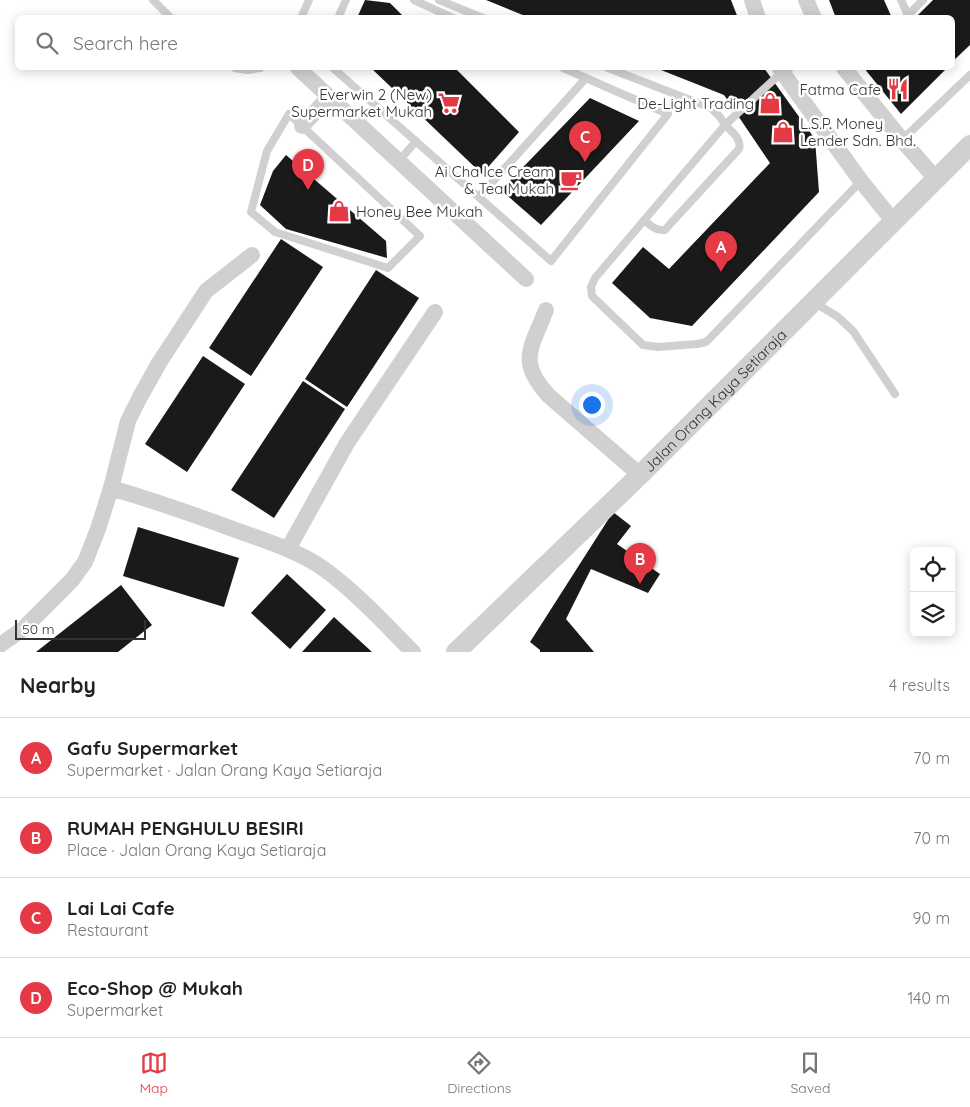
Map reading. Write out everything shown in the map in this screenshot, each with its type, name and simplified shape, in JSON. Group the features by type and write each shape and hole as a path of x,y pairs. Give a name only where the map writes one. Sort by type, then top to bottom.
{"street":[{"path":"752,0 757,15"},
{"path":"806,0 813,15"},
{"path":"300,70 526,279"},
{"path":"785,70 861,182 894,222"},
{"path":"849,70 902,140 936,179"},
{"path":"302,126 329,97"},
{"name":"Jalan Orang Kaya Setiaraja","path":"456,652 640,475 970,145"},
{"path":"0,645 23,629 72,580 84,562 98,529 111,488 128,421 140,397 206,291 252,255"},
{"path":"546,310 529,353 529,362 539,385 549,396 640,475"},
{"path":"288,549 347,443 435,312"},
{"path":"111,488 184,511 288,549 323,568 354,593 413,652"}],"lane":[{"path":"153,0 168,15"},
{"path":"302,15 310,0"},
{"path":"339,15 346,0"},
{"path":"414,0 446,15"},
{"path":"440,0 476,15"},
{"path":"901,0 907,15"},
{"path":"908,15 923,0"},
{"path":"334,70 551,261 668,114 568,70"},
{"path":"613,70 711,108 720,116 725,125 738,139 740,145 739,150 665,230 656,229 644,220"},
{"path":"783,70 725,125 644,220 596,278 592,287 592,296 643,345 658,347 706,342 861,182"},
{"path":"902,140 970,76"},
{"path":"479,197 586,78"},
{"path":"289,114 302,126 420,236 388,268 275,232 251,212 267,151 289,114"},
{"path":"399,161 416,141"},
{"path":"813,302 838,316 853,331 895,394"}],"building":[{"path":"365,0 390,3 402,15 358,15"},
{"path":"486,0 731,0 737,15 523,15"},
{"path":"829,0 884,0 891,15 835,15"},
{"path":"933,0 970,0 970,45 955,59 955,15 918,15"},
{"path":"373,70 457,70 519,132 482,174"},
{"path":"661,70 765,70 815,139 819,192 692,326 650,318 612,283 643,247 669,269 770,163 724,95"},
{"path":"866,70 945,70 901,114"},
{"path":"590,98 639,121 541,225 501,190"},
{"path":"286,155 386,241 387,258 286,229 260,205 273,171"},
{"path":"281,239 323,267 251,376 209,348"},
{"path":"376,270 419,298 347,407 305,379"},
{"path":"203,356 245,384 187,472 145,444"},
{"path":"303,381 345,409 274,518 231,490"},
{"path":"613,512 631,526 617,544 660,574 648,593 591,569 566,619 594,652 540,652 530,642"},
{"path":"138,527 239,558 224,607 123,576"},
{"path":"287,574 326,610 290,649 251,613"},
{"path":"121,585 152,625 118,652 36,652"},
{"path":"334,617 372,652 302,652"}],"place":[{"name":"Fatma Cafe","path":"898,89"},
{"name":"Everwin 2 (New) Supermarket Mukah","path":"449,103"},
{"name":"De-Light Trading","path":"770,103"},
{"name":"L.S.P. Money Lender Sdn. Bhd.","path":"783,132"},
{"name":"Lai Lai Cafe","path":"585,162"},
{"name":"Ai Cha Ice Cream & Tea Mukah","path":"571,180"},
{"name":"Eco-Shop @ Mukah","path":"308,190"},
{"name":"Honey Bee Mukah","path":"339,211"},
{"name":"Gafu Supermarket","path":"721,272"},
{"name":"RUMAH PENGHULU BESIRI","path":"640,584"}]}
